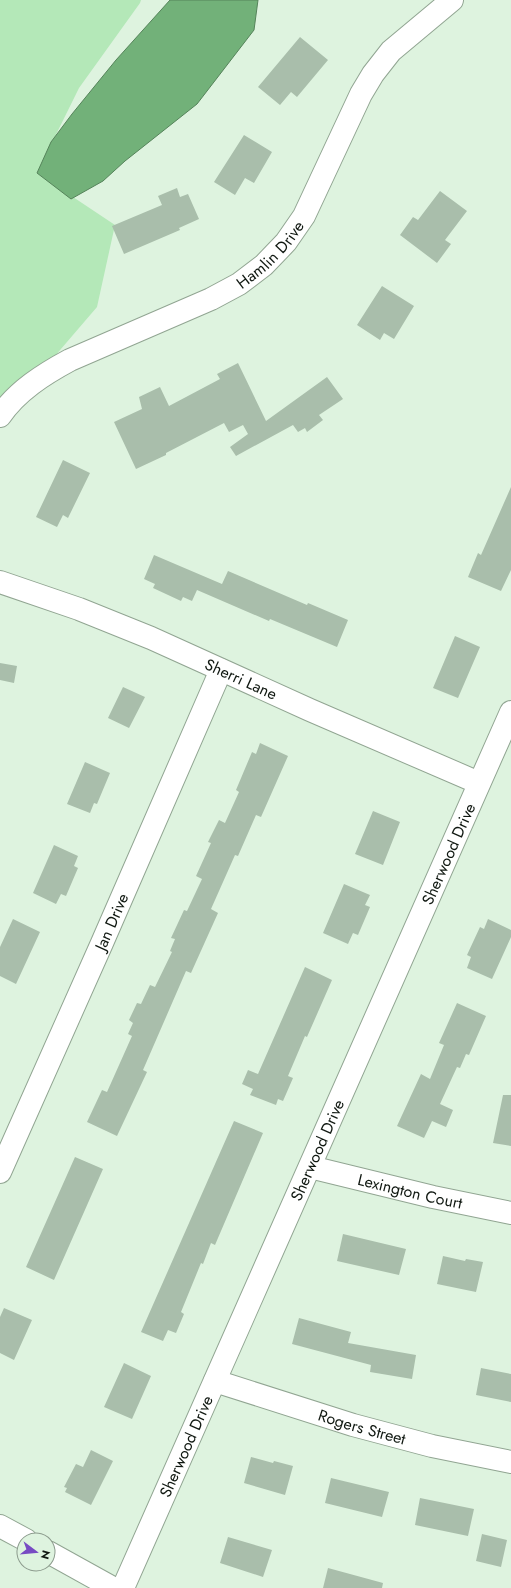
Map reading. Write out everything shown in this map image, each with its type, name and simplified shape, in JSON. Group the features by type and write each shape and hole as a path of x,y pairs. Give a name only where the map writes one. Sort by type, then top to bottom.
{"street":[{"name":"Hamlin Drive","path":"0,416 24,390 48,371 211,299 239,284 264,265 286,242 304,216 361,94 373,74 392,51 452,0"},
{"name":"Sherri Lane","path":"0,582 79,608 151,638 310,710 479,783"},
{"name":"Jan Drive","path":"0,1172 221,670"},
{"name":"Sherwood Drive","path":"123,1588 511,712"},
{"name":"Lexington Court","path":"310,1167 433,1197 511,1213"},
{"name":"Rogers Street","path":"215,1382 353,1425 432,1446 511,1462"},
{"path":"0,1526 16,1535"},
{"path":"56,1556 113,1588"}],"shaded area":[{"path":"0,0 141,0 79,88 37,173 115,225 97,307 0,420"},
{"path":"170,0 258,0 254,30 197,104 125,161 103,181 71,199 37,173 51,142 116,60"}],"building":[{"path":"300,37 328,60 297,97 291,92 280,105 258,87"},
{"path":"244,135 272,152 254,183 245,178 235,195 214,182"},
{"path":"177,188 180,197 188,194 199,219 179,228 180,230 124,254 112,226 162,205 158,196"},
{"path":"440,191 467,211 445,240 451,244 437,263 400,235 413,217 418,220"},
{"path":"382,286 414,306 394,339 384,333 380,340 357,325"},
{"path":"238,363 266,421 327,377 343,399 319,415 323,420 307,432 305,428 298,432 293,425 236,456 230,447 248,434 243,425 229,432 224,423 166,453 166,455 136,469 114,422 142,409 139,397 160,387 169,406 220,379 217,374"},
{"path":"63,460 90,473 68,518 63,515 57,527 36,517"},
{"path":"511,487 511,570 501,591 468,577 478,553 481,555"},
{"path":"154,555 222,584 228,571 307,605 308,603 348,620 337,647 270,619 269,621 197,590 192,601 183,597 181,601 153,588 155,584 144,579"},
{"path":"455,636 480,647 458,698 433,688"},
{"path":"0,663 17,666 14,683 0,680"},
{"path":"123,687 145,697 129,728 108,718"},
{"path":"260,743 288,756 261,817 256,815 238,856 235,855 211,909 218,913 191,973 186,971 143,1070 147,1072 117,1136 87,1122 102,1090 107,1092 132,1036 128,1034 133,1023 129,1020 137,1003 141,1004 150,985 155,987 172,952 170,951 175,939 171,938 184,910 187,911 202,879 196,876 211,843 208,842 219,820 225,823 239,792 236,790 252,752 256,754"},
{"path":"85,762 110,773 97,804 94,803 90,813 67,804"},
{"path":"373,811 400,822 383,865 355,854"},
{"path":"54,845 78,856 74,866 78,868 66,896 61,894 56,904 33,893"},
{"path":"344,884 370,895 365,905 370,907 358,935 353,933 348,944 323,933"},
{"path":"13,919 40,932 16,984 0,976 0,947"},
{"path":"488,919 511,930 511,937 492,979 467,968 471,957 467,955 480,927 484,929"},
{"path":"305,967 332,980 307,1037 305,1036 288,1076 293,1078 283,1101 278,1099 276,1105 250,1095 253,1089 242,1084 248,1070 258,1074"},
{"path":"457,1003 486,1016 469,1055 466,1054 460,1068 457,1067 440,1104 453,1110 446,1127 432,1121 424,1138 397,1126 421,1074 430,1079 444,1045 439,1043"},
{"path":"503,1095 511,1095 511,1146 493,1143"},
{"path":"234,1121 263,1133 215,1245 211,1243 203,1264 201,1263 181,1312 184,1314 176,1333 168,1330 163,1341 141,1332"},
{"path":"75,1157 103,1169 54,1280 26,1267"},
{"path":"343,1234 406,1249 399,1275 337,1261"},
{"path":"443,1256 465,1261 466,1259 483,1262 476,1292 437,1284"},
{"path":"4,1308 32,1320 14,1360 0,1353 0,1317"},
{"path":"299,1318 351,1332 348,1343 416,1355 412,1379 370,1372 371,1365 292,1344"},
{"path":"124,1363 151,1376 132,1419 104,1407"},
{"path":"481,1368 511,1374 511,1402 476,1395"},
{"path":"91,1450 113,1461 91,1505 65,1492 67,1488 64,1487 76,1464 83,1467"},
{"path":"251,1457 273,1463 274,1461 293,1466 285,1495 244,1483"},
{"path":"331,1478 389,1492 382,1517 325,1503"},
{"path":"420,1498 474,1509 468,1536 415,1525"},
{"path":"482,1534 507,1540 501,1567 476,1561"},
{"path":"228,1537 272,1550 263,1577 220,1563"},
{"path":"328,1568 383,1583 382,1588 323,1588"}]}
